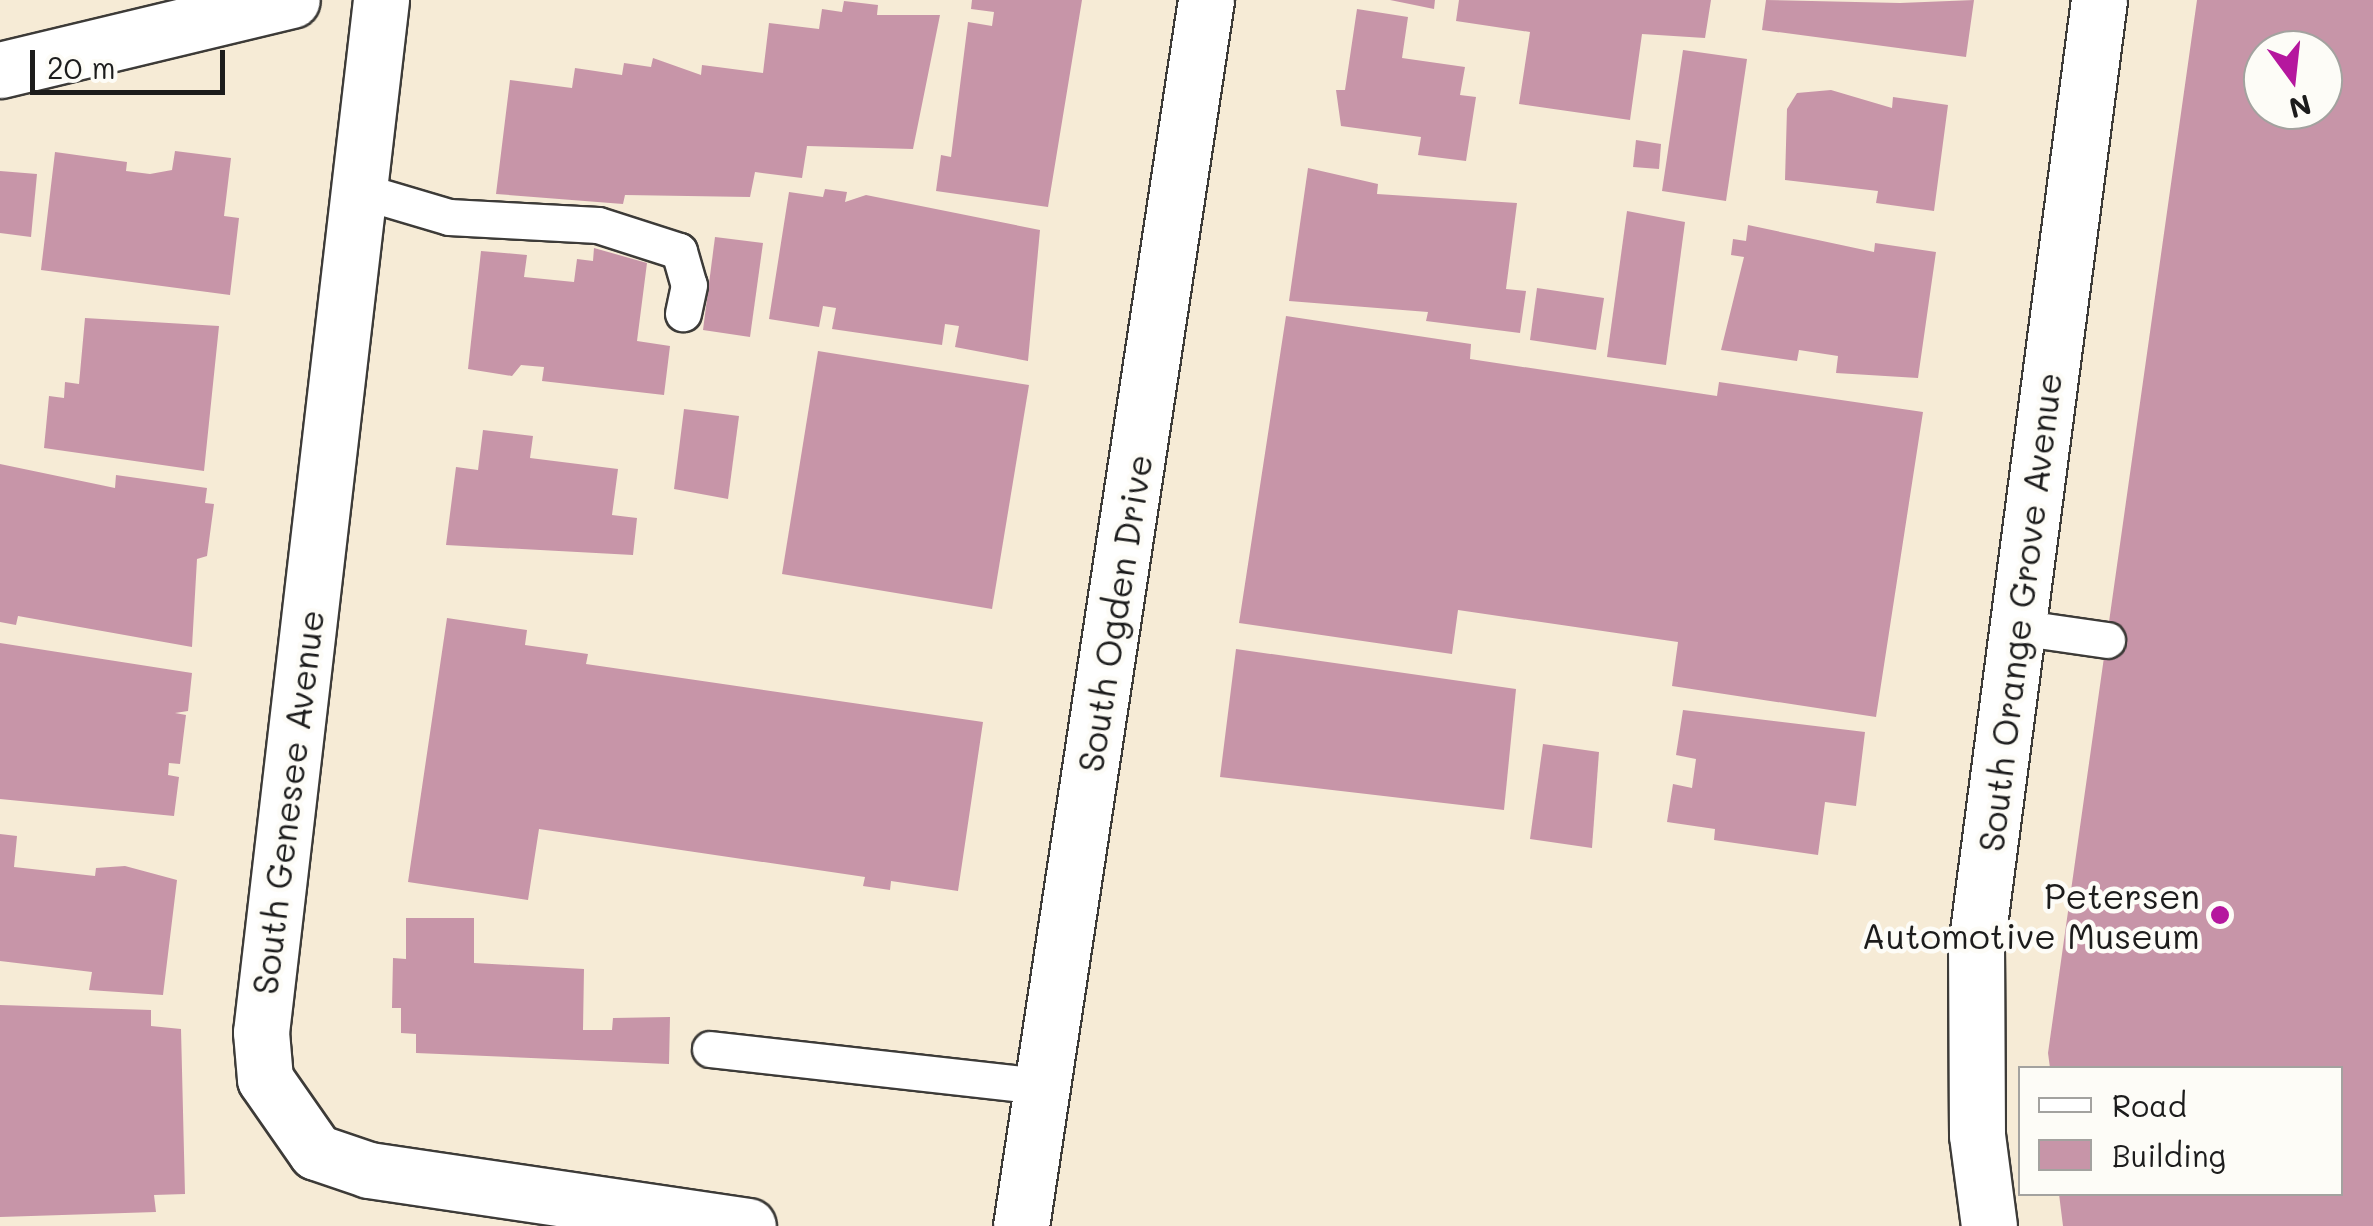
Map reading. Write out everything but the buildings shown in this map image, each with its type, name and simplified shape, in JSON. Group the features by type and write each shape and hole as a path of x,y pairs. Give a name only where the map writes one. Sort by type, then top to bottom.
{"street":[{"path":"0,70 292,0"},
{"name":"South Genesee Avenue","path":"380,0 260,1032 265,1079 316,1152 369,1170 748,1226"},
{"name":"South Ogden Drive","path":"1021,1226 1206,0"},
{"name":"South Orange Grove Avenue","path":"1989,1226 1977,1135 1976,946 2100,0"}],"lane":[{"path":"358,190 449,217 598,225 678,251 688,285 683,313"},
{"path":"2017,627 2108,640"},
{"path":"710,1049 1042,1086"}],"place":[{"name":"Petersen Automotive Museum","path":"2220,915"}]}
